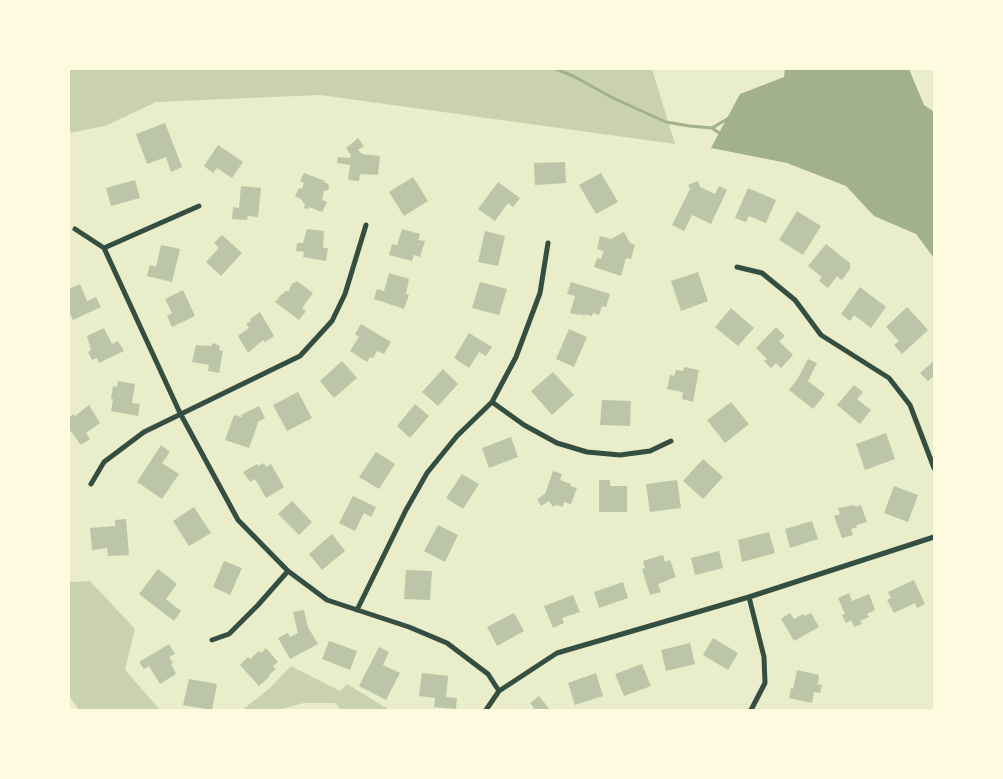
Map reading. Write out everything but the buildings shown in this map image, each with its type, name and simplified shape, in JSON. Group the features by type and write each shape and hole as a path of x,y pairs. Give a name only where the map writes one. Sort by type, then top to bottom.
{"street":[{"path":"104,248 199,206"},
{"path":"91,484 104,462 144,432 300,356 332,321 345,294 366,225"},
{"path":"75,229 104,248 180,413 238,520 288,571 327,600 409,627 447,643 488,674 499,691"},
{"path":"357,610 406,510 427,474 458,436 492,402 516,357 540,293 548,243"},
{"path":"737,267 762,272 795,300 821,335 889,378 910,405 934,468"},
{"path":"492,402 524,426 557,443 588,452 620,455 650,452 671,441"},
{"path":"486,710 499,691 557,653 749,597 934,537"},
{"path":"212,640 229,634 258,606 288,571"},
{"path":"749,597 764,657 765,683 751,710"}],"shaded area":[{"path":"69,69 652,69 675,144 320,95 156,102 105,126 69,133"},
{"path":"785,69 909,69 924,105 934,112 934,258 916,234 874,216 846,186 787,163 711,148 740,94 784,77"},
{"path":"90,581 135,629 125,670 160,710 79,710 69,696 69,582"},
{"path":"291,666 340,691 347,684 388,709 341,710 335,703 304,703 277,710 242,710 270,688"}],"waterway":[{"path":"556,69 666,122 712,128"},
{"path":"712,128 729,118"},
{"path":"712,128 722,135"}]}
